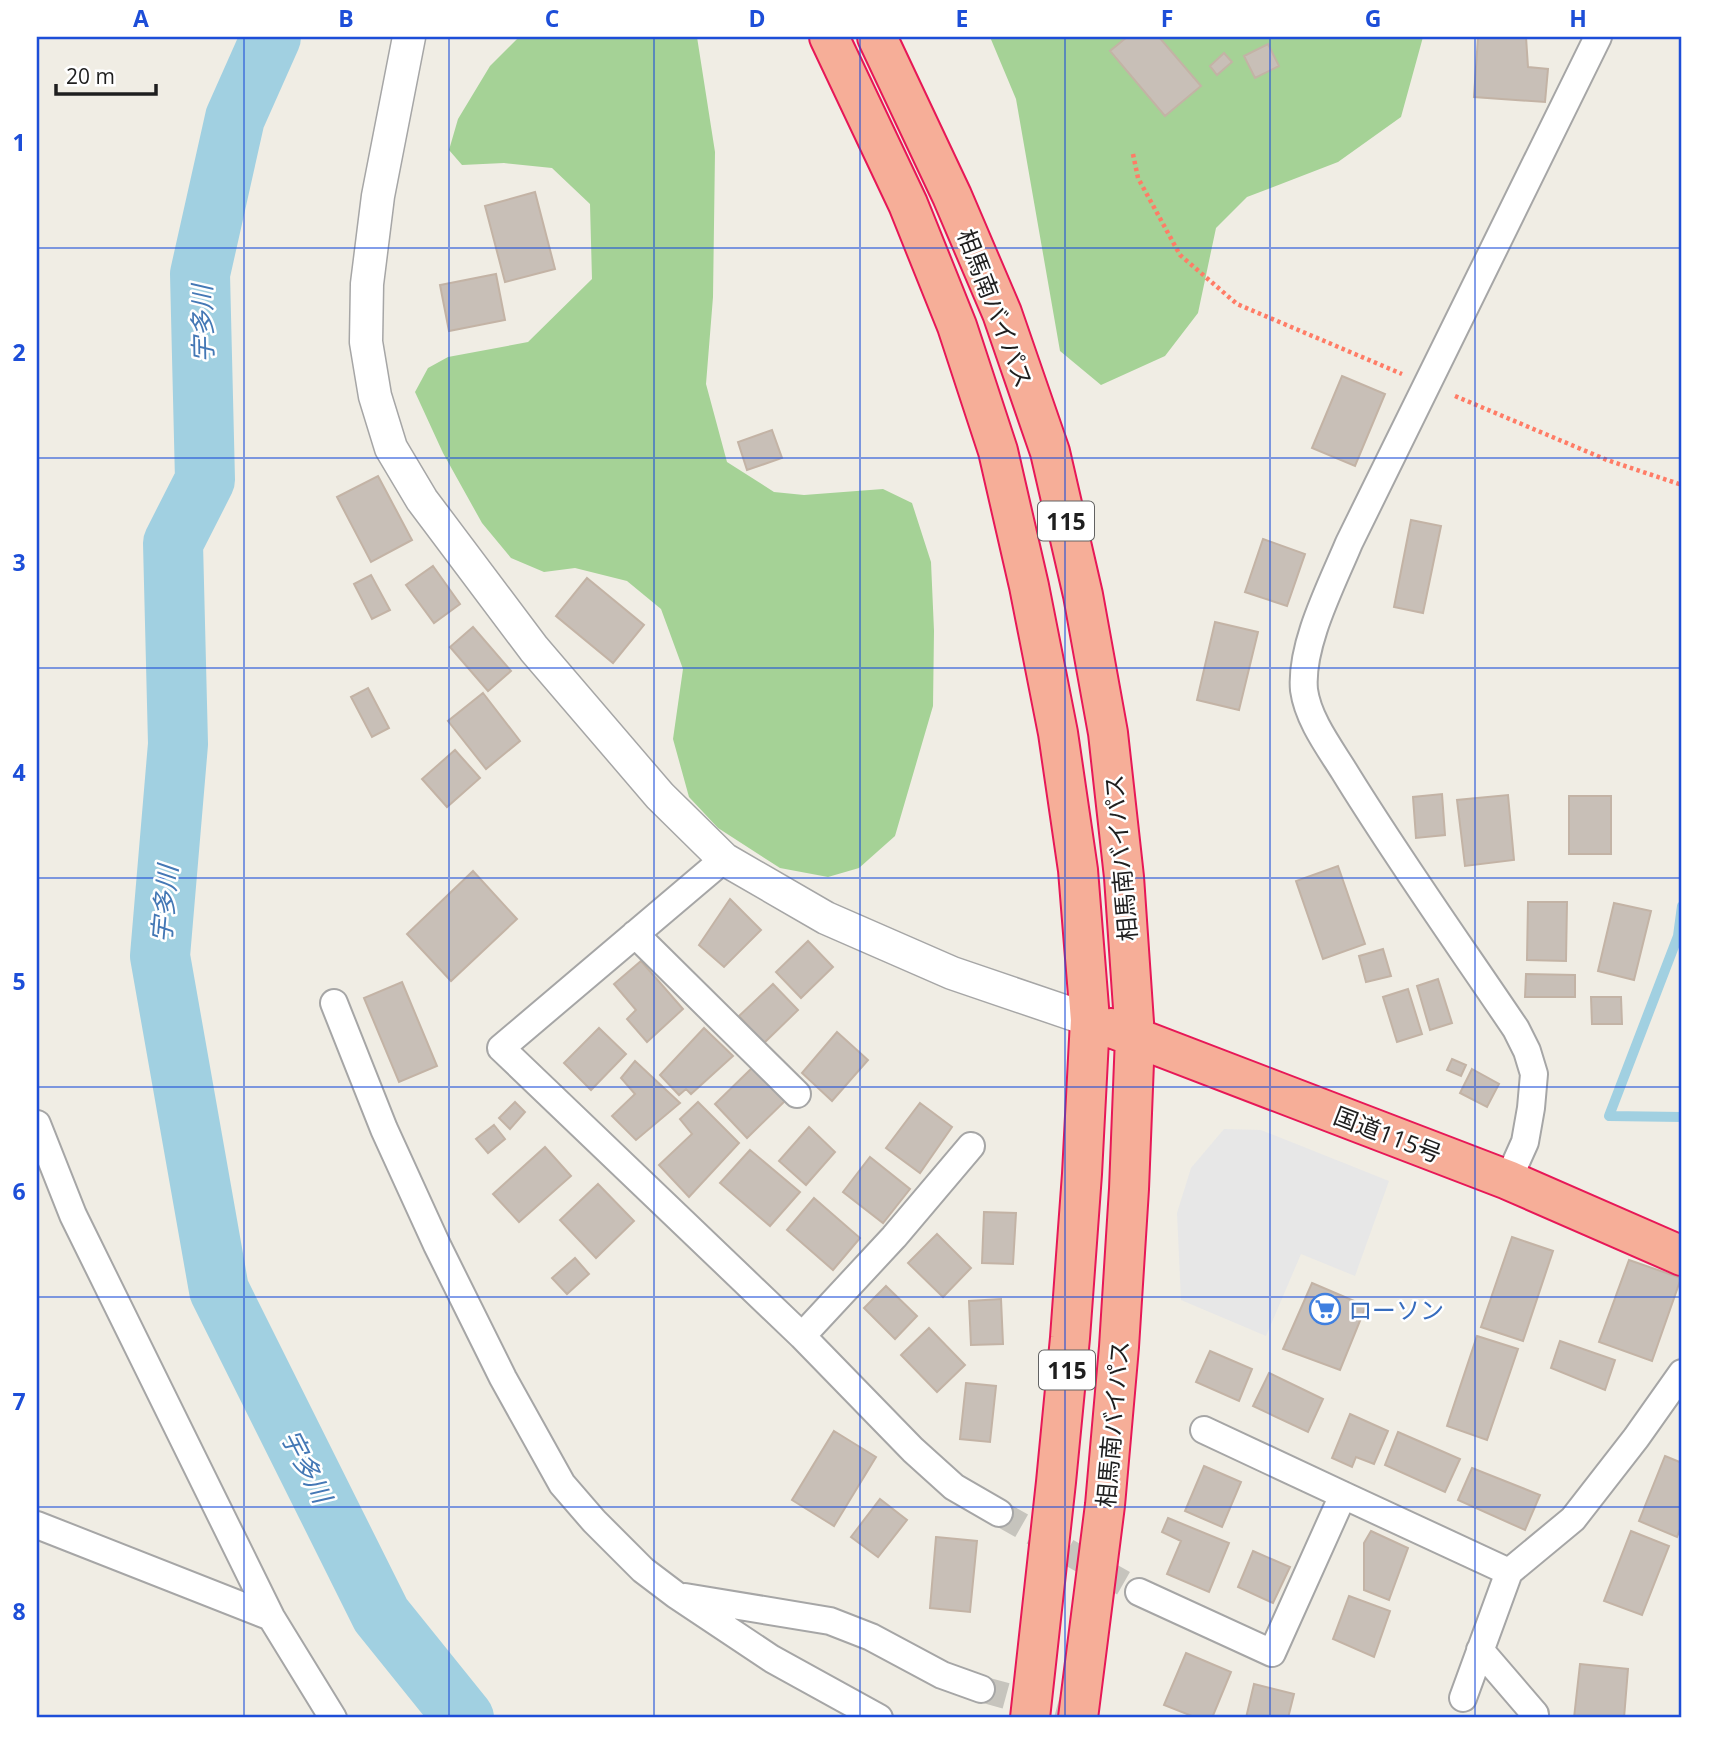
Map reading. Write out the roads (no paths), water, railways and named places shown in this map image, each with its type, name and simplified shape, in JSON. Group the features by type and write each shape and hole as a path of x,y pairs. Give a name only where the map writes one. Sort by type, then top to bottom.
{"highway":[{"name":"相馬南バイパス","path":"829,37 908,204 957,326 998,451 1029,586 1058,733 1078,870 1090,1020 1082,1174 1070,1338 1030,1718"},
{"name":"相馬南バイパス","path":"877,37 952,196 1002,313 1050,452 1083,595 1108,733 1124,877 1135,1037 1119,1347 1105,1505 1078,1718"},
{"name":"国道115号","path":"1090,1020 1508,1180 1682,1256"}],"street":[{"path":"409,37 378,195 366,284 366,342 375,396 391,447 422,500 534,649 660,796 724,859 838,924 952,973 1090,1020"},
{"path":"1508,1180 1525,1142 1531,1108 1534,1074 1527,1051 1516,1029 1360,796 1321,732 1310,711 1304,691 1304,675 1318,616 1349,543 1598,37"},
{"path":"724,859 501,1048 802,1336 913,1450 954,1487 999,1513"},
{"path":"635,934 797,1094"},
{"path":"334,1003 384,1129 437,1245 503,1378 562,1484 643,1570 676,1595 772,1659 879,1718"},
{"path":"37,1124 73,1216 271,1617 332,1718"},
{"path":"802,1336 894,1237 971,1146"},
{"path":"1463,1698 1509,1572 1573,1519 1682,1373"},
{"path":"1204,1430 1509,1572"},
{"path":"1139,1592 1272,1653 1343,1495"},
{"path":"37,1525 271,1617"},
{"path":"676,1595 830,1621 871,1637 942,1675 981,1689"},
{"path":"1480,1650 1535,1714 1535,1718"}],"waterway":[{"name":"宇多川","path":"271,37 235,118 200,274 205,480 173,543 178,744 160,956 219,1290 381,1615 464,1718"},
{"path":"1682,906 1678,936 1609,1116 1682,1117"}],"tunnel":[{"path":"999,1513 1139,1592"},
{"path":"981,1689 1087,1718"}],"place":[{"name":"ローソン","path":"1325,1309"}]}
